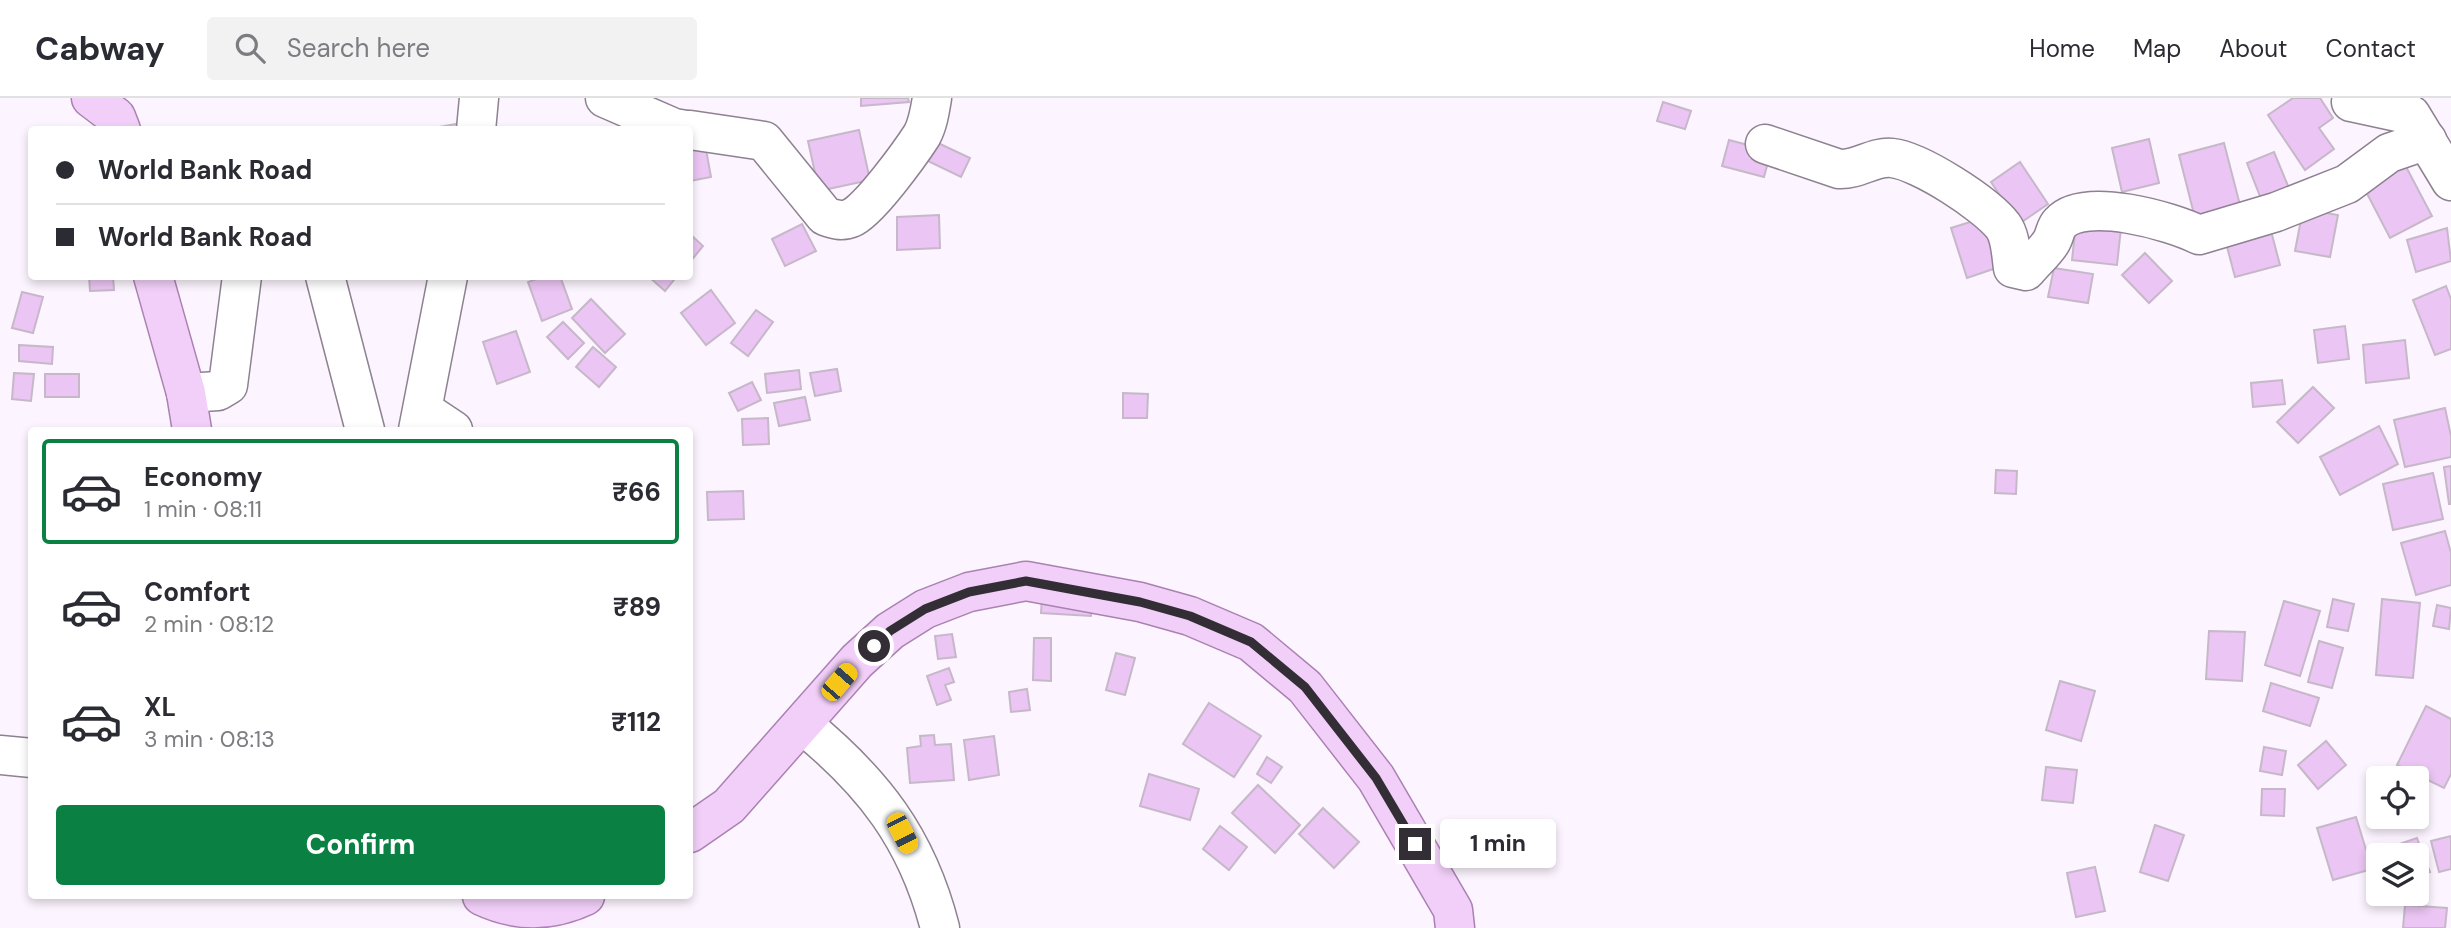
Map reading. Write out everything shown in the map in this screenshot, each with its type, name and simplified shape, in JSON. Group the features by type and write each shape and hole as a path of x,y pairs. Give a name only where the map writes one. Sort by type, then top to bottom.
{"main road":[{"path":"91,98 116,117 119,126"},
{"path":"154,280 186,393 192,427"},
{"path":"693,831 729,806 858,661 890,631 925,609 969,592 1026,581 1140,602 1190,616 1251,642 1305,687 1376,778 1453,910 1455,928"},
{"path":"488,899 499,904 542,910 576,899"}],"street":[{"path":"476,126 479,98"},
{"path":"605,98 669,126"},
{"path":"693,131 764,141 825,215 835,220 850,219 863,211 879,193 921,136 932,98"},
{"path":"2351,98 2351,102 2415,118 2451,181"},
{"path":"1765,144 1839,169 1891,158 1942,180 1973,199 1997,220 2007,233 2013,268 2026,271 2052,241 2058,224 2076,212 2166,220 2199,236 2276,212 2347,184 2389,153 2415,118"},
{"path":"186,393 218,391 228,385 241,280"},
{"path":"326,280 364,427"},
{"path":"431,424 447,280"},
{"path":"802,724 858,775 902,833 929,884 940,928"},
{"path":"0,755 28,758"}],"building":[{"path":"861,98 908,98 909,102 861,106"},
{"path":"2293,98 2320,98 2333,118 2319,128 2334,149 2305,170 2268,115"},
{"path":"1663,102 1691,111 1685,129 1657,121"},
{"path":"859,130 870,180 819,191 808,141"},
{"path":"2149,139 2159,183 2122,192 2112,148"},
{"path":"1729,140 1771,151 1764,177 1722,166"},
{"path":"938,143 970,158 961,177 928,161"},
{"path":"2224,143 2240,205 2195,218 2179,155"},
{"path":"705,144 711,177 693,180 693,146"},
{"path":"2274,152 2291,193 2263,204 2247,163"},
{"path":"2403,161 2432,216 2390,238 2362,184"},
{"path":"2020,162 2048,204 2019,224 1991,182"},
{"path":"2303,209 2338,215 2330,257 2295,251"},
{"path":"939,215 940,248 897,250 897,217"},
{"path":"1983,218 1999,267 1967,278 1951,228"},
{"path":"2076,223 2121,228 2117,265 2072,260"},
{"path":"802,224 816,251 785,266 772,239"},
{"path":"2447,228 2451,261 2416,272 2407,240"},
{"path":"2271,231 2280,265 2235,277 2226,243"},
{"path":"693,237 703,246 693,258"},
{"path":"2145,253 2172,281 2149,303 2122,275"},
{"path":"2054,268 2093,274 2088,303 2048,297"},
{"path":"89,280 113,280 114,290 90,291"},
{"path":"561,280 572,309 542,321 528,282"},
{"path":"653,280 674,280 665,291"},
{"path":"2446,286 2451,299 2451,349 2435,355 2413,300"},
{"path":"711,290 735,323 706,345 681,313"},
{"path":"22,292 43,297 33,333 12,328"},
{"path":"591,299 625,334 605,353 572,318"},
{"path":"756,310 773,322 748,356 731,343"},
{"path":"563,322 584,343 568,359 547,337"},
{"path":"2345,326 2349,359 2318,363 2314,330"},
{"path":"516,331 530,372 497,384 483,342"},
{"path":"2405,340 2409,378 2366,383 2363,345"},
{"path":"19,345 53,347 52,364 19,361"},
{"path":"593,347 616,367 599,387 576,367"},
{"path":"837,369 841,391 815,396 810,373"},
{"path":"799,370 801,389 767,393 765,374"},
{"path":"14,373 34,374 31,401 12,399"},
{"path":"45,374 79,374 79,397 45,397"},
{"path":"2282,380 2285,404 2253,407 2251,383"},
{"path":"752,382 761,400 738,411 729,393"},
{"path":"2313,387 2334,408 2298,443 2277,422"},
{"path":"1123,393 1148,394 1147,418 1123,418"},
{"path":"805,397 810,420 779,426 774,403"},
{"path":"2445,408 2451,436 2451,457 2405,467 2394,420"},
{"path":"768,418 769,444 743,445 742,419"},
{"path":"2379,426 2398,464 2340,495 2320,457"},
{"path":"2451,466 2451,504 2449,504 2444,467"},
{"path":"1996,470 2017,471 2016,494 1995,493"},
{"path":"2433,473 2443,519 2393,530 2383,484"},
{"path":"743,491 744,519 708,520 707,492"},
{"path":"2445,531 2451,553 2451,585 2416,595 2401,543"},
{"path":"1042,597 1092,599 1091,616 1041,613"},
{"path":"2333,599 2354,604 2348,631 2327,627"},
{"path":"2382,599 2420,603 2413,678 2376,675"},
{"path":"2284,601 2320,611 2300,676 2265,665"},
{"path":"2437,605 2451,608 2449,629 2433,626"},
{"path":"2209,631 2245,632 2242,681 2206,679"},
{"path":"952,634 956,657 938,659 935,636"},
{"path":"1034,638 1051,638 1051,681 1033,680"},
{"path":"2319,641 2343,648 2332,688 2308,682"},
{"path":"1116,653 1135,658 1125,695 1106,690"},
{"path":"949,668 954,682 945,685 951,700 937,705 927,676"},
{"path":"2060,681 2095,691 2081,741 2046,730"},
{"path":"2271,683 2319,698 2310,726 2263,711"},
{"path":"1027,689 1030,710 1011,712 1009,692"},
{"path":"1209,703 1261,736 1234,777 1183,744"},
{"path":"2426,706 2451,719 2451,774 2444,788 2429,781 2429,766 2397,765"},
{"path":"934,735 935,745 951,744 954,780 910,783 907,748 921,746 920,736"},
{"path":"994,736 999,775 969,780 964,740"},
{"path":"2326,741 2346,765 2318,789 2298,765"},
{"path":"2264,747 2286,751 2282,775 2260,771"},
{"path":"1267,757 1282,767 1271,783 1257,774"},
{"path":"2046,767 2077,770 2073,803 2042,800"},
{"path":"1149,774 1199,789 1190,820 1140,806"},
{"path":"1258,785 1300,825 1275,853 1232,813"},
{"path":"2262,789 2285,789 2284,816 2261,815"},
{"path":"1323,808 1359,842 1334,868 1299,834"},
{"path":"2356,817 2366,850 2366,871 2333,880 2317,828"},
{"path":"2155,825 2184,835 2168,881 2140,872"},
{"path":"1220,826 1247,847 1229,870 1203,849"},
{"path":"2451,836 2451,869 2439,872 2431,841"},
{"path":"2417,838 2419,843 2402,843"},
{"path":"2095,867 2105,911 2076,917 2067,873"},
{"path":"2405,906 2447,908 2445,928 2403,928"}],"route":[{"path":"874,646 890,631 925,609 969,592 1026,581 1140,602 1190,616 1251,642 1305,687 1376,778 1415,844"}]}
